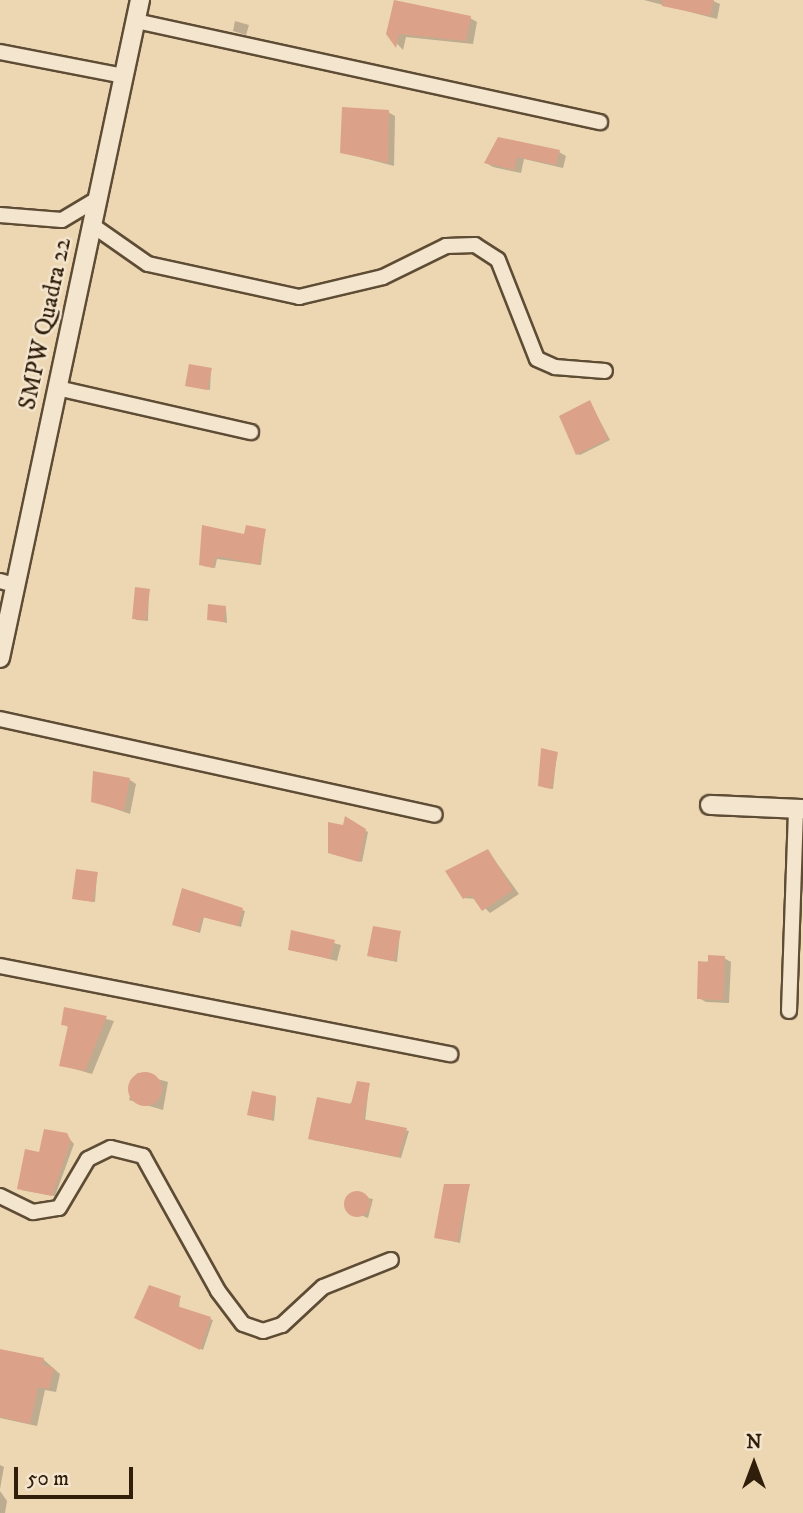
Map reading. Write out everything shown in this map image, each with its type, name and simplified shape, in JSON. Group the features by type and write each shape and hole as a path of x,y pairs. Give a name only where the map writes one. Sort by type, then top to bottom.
{"street":[{"name":"SMPW Quadra 22","path":"0,658 8,583 57,388 140,0"},
{"path":"136,21 600,122"},
{"path":"0,52 123,76"},
{"path":"0,215 62,220 97,200"},
{"path":"92,225 148,264 299,297 383,277 446,246 475,245 498,260 537,359 555,368 606,371"},
{"path":"57,388 251,432"},
{"path":"0,719 435,815"},
{"path":"710,805 799,809 789,1011"},
{"path":"0,966 450,1054"},
{"path":"0,1196 33,1212 59,1208 88,1159 111,1147 143,1156 218,1291 243,1324 263,1331 282,1325 323,1287 391,1260"}],"building":[{"path":"394,0 471,16 466,41 399,34 396,48 386,34"},
{"path":"662,0 714,0 710,16 662,6"},
{"path":"342,107 389,110 388,163 340,153"},
{"path":"498,137 560,150 556,165 517,157 514,170 484,163"},
{"path":"189,364 212,368 207,390 185,386"},
{"path":"590,400 608,439 576,455 559,416"},
{"path":"202,525 244,534 246,525 266,529 259,565 222,557 215,558 213,568 199,565"},
{"path":"135,587 150,589 146,620 132,619"},
{"path":"208,604 226,606 224,622 207,620"},
{"path":"541,748 558,752 551,789 538,786"},
{"path":"93,771 130,778 124,811 91,802"},
{"path":"345,816 366,829 359,862 328,853 328,822 343,825"},
{"path":"488,849 513,890 482,911 471,895 463,899 445,871"},
{"path":"76,869 98,872 93,902 72,899"},
{"path":"182,888 243,908 238,926 202,917 198,932 172,925"},
{"path":"373,926 401,931 394,961 367,956"},
{"path":"291,930 335,940 330,959 288,950"},
{"path":"708,955 725,956 723,1000 697,999 698,961 708,962"},
{"path":"64,1007 107,1016 85,1071 59,1066 68,1026 61,1025"},
{"path":"145,1072 157,1077 162,1089 157,1101 145,1106 133,1101 128,1089 133,1077"},
{"path":"357,1081 370,1083 363,1119 407,1128 398,1157 308,1139 317,1097 351,1104"},
{"path":"252,1091 276,1096 271,1120 247,1115"},
{"path":"44,1129 67,1133 71,1141 52,1196 17,1189 25,1149 39,1152"},
{"path":"444,1184 470,1184 457,1242 434,1238"},
{"path":"357,1191 366,1195 370,1204 366,1213 357,1217 348,1213 344,1204 348,1195"},
{"path":"149,1285 181,1296 177,1306 211,1317 200,1350 134,1318"},
{"path":"0,1349 44,1358 43,1365 54,1368 49,1389 38,1387 30,1424 0,1417"}]}
